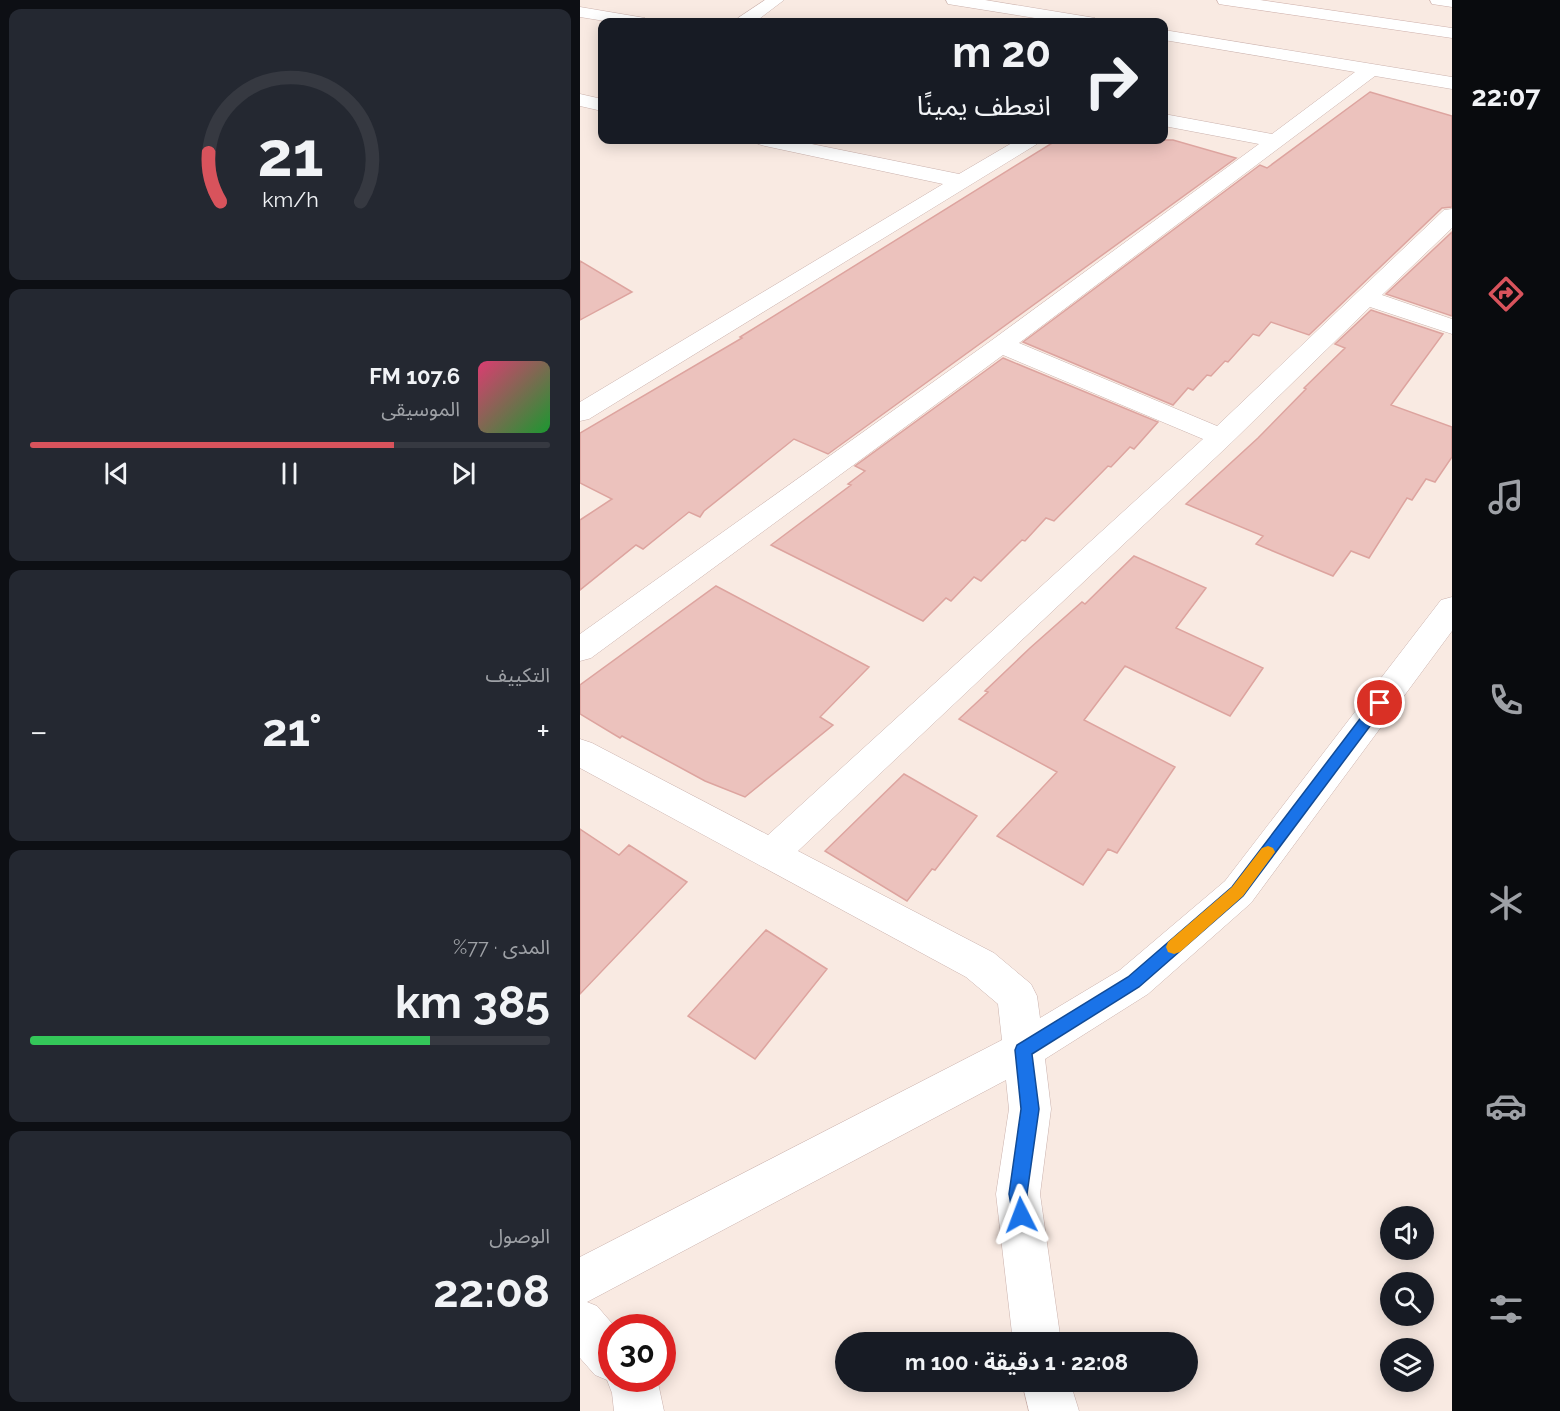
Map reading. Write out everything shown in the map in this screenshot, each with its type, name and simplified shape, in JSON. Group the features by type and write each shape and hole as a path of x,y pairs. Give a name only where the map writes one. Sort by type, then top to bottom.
{"street":[{"path":"751,18 776,0"},
{"path":"954,0 1064,18"},
{"path":"1225,0 1452,33"},
{"path":"1438,0 1452,2"},
{"path":"580,12 615,18"},
{"path":"1168,36 1452,82"},
{"path":"580,650 1001,345 1372,69"},
{"path":"580,100 598,104"},
{"path":"1168,121 1276,141"},
{"path":"784,144 961,182"},
{"path":"580,413 1023,144"},
{"path":"772,853 1221,436 1452,215"},
{"path":"1365,297 1452,327"},
{"path":"1001,345 1221,436"},
{"path":"580,1282 1023,1050 1134,982 1238,892 1452,608"},
{"path":"580,752 980,965 1017,996 1030,1109 1018,1194 1036,1332"},
{"path":"580,1323 598,1343"},
{"path":"636,1392 639,1411"},
{"path":"1049,1392 1054,1411"}],"building":[{"path":"1370,92 1452,116 1452,207 1442,208 1309,335 1271,322 1259,336 1253,334 1228,362 1225,361 1211,376 1207,375 1193,390 1188,388 1173,405 1023,342 1260,165 1267,168"},
{"path":"1168,140 1173,140 1236,158 828,454 794,439 704,511 700,517 689,512 643,549 636,545 580,590 580,520 612,499 580,483 580,433 742,338 740,337 1051,144 1168,144"},
{"path":"1452,232 1452,316 1386,294"},
{"path":"580,261 632,292 580,320"},
{"path":"1371,310 1443,334 1391,405 1452,427 1452,457 1435,482 1426,479 1412,500 1407,498 1369,558 1351,551 1333,576 1256,544 1263,536 1186,504 1258,438 1306,389 1304,388 1345,348 1335,344"},
{"path":"1003,358 1158,422 1134,449 1130,447 1111,467 1108,466 1054,521 1046,518 1025,541 1022,540 981,581 974,577 951,601 946,598 923,621 771,545 851,485 848,484 865,471 855,466"},
{"path":"1134,556 1206,588 1176,628 1263,668 1230,716 1125,666 1084,720 1175,767 1117,853 1108,849 1083,885 997,836 1057,772 959,719 1030,648 1082,602 1085,604"},
{"path":"716,586 869,667 820,717 833,725 745,797 705,781 622,736 620,738 580,714 580,685"},
{"path":"904,774 977,816 935,870 932,869 907,901 825,851"},
{"path":"580,829 619,855 629,845 687,882 580,994"},
{"path":"766,930 827,969 755,1059 688,1016"}],"slow traffic":[{"path":"1174,947 1238,892 1268,852"}],"route":[{"path":"1021,1215 1018,1194 1030,1109 1023,1050 1134,982 1238,892 1380,703"}]}
